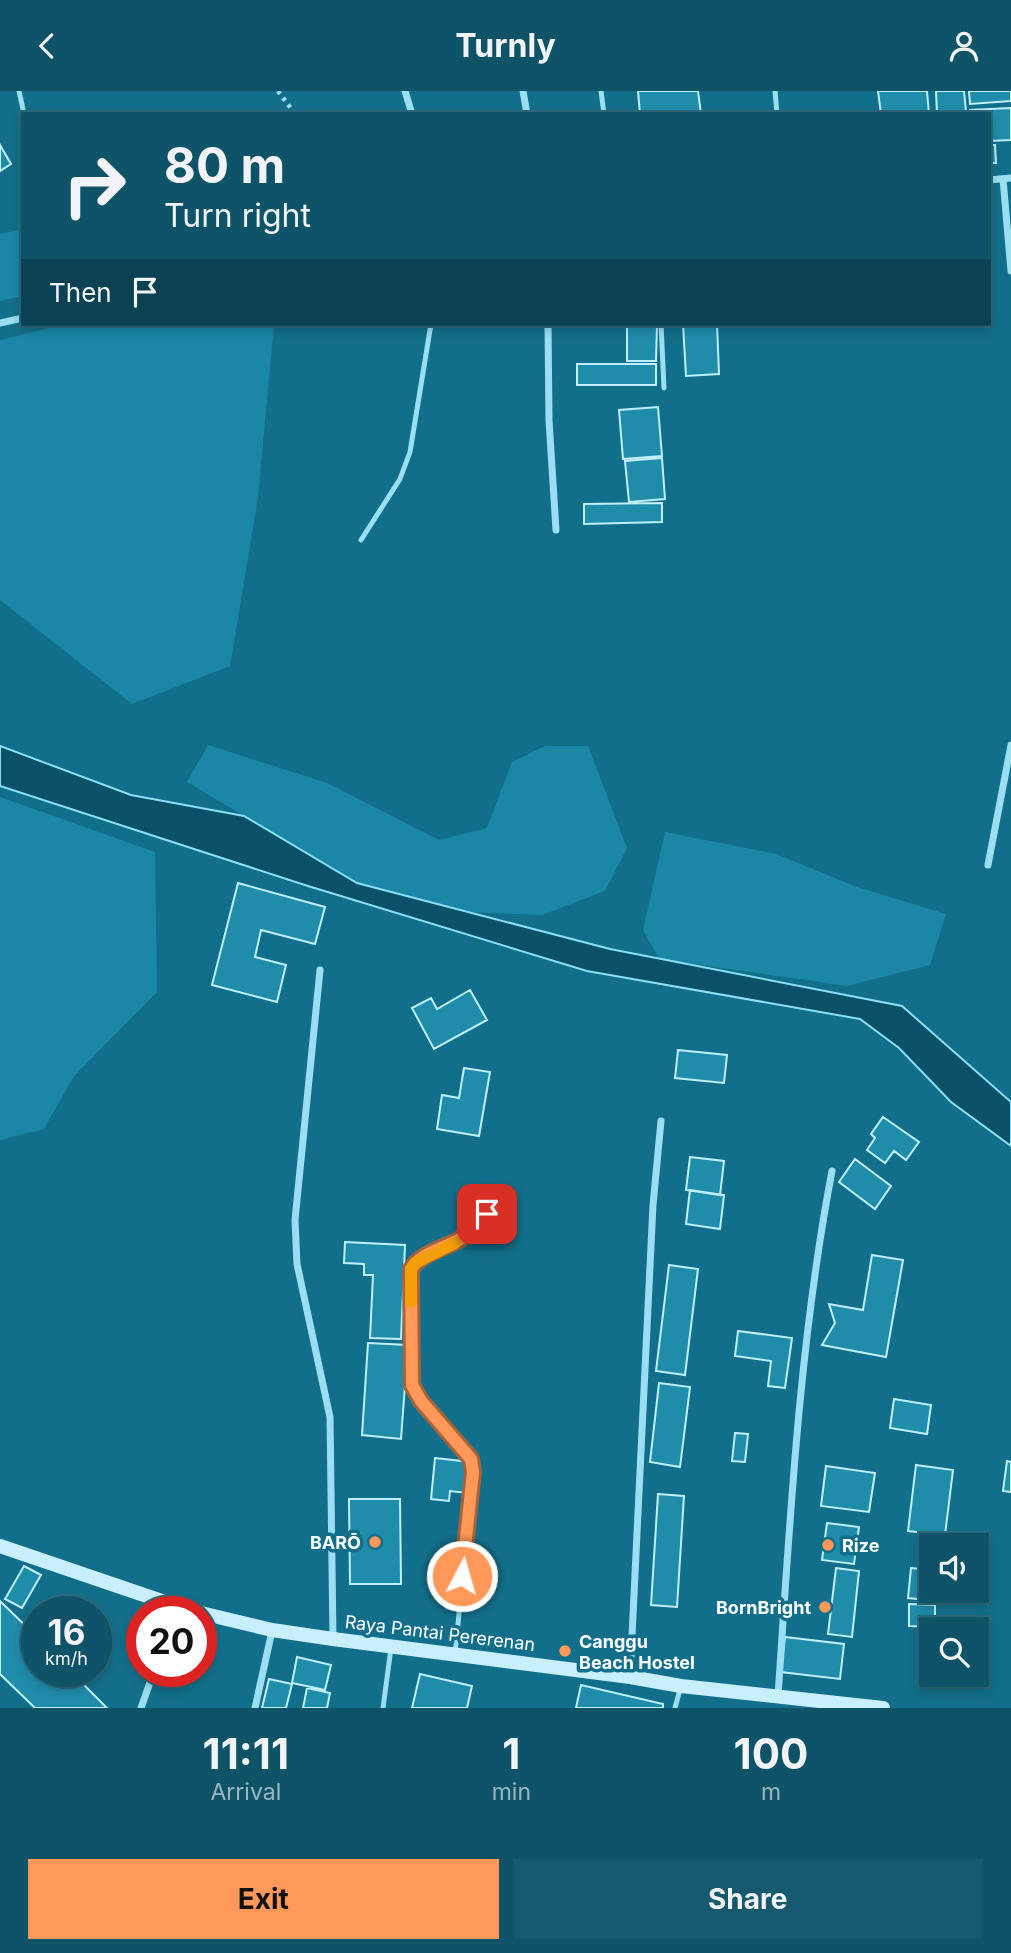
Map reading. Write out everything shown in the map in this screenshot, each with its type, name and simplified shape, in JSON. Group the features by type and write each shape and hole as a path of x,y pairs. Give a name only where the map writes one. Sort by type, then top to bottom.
{"street":[{"path":"405,91 411,112"},
{"path":"523,91 527,112"},
{"path":"1007,179 1011,271"},
{"path":"0,323 21,319"},
{"path":"548,326 549,419 556,530"},
{"path":"988,865 1011,745"},
{"path":"320,970 295,1220 297,1264 330,1417 333,1639"},
{"path":"630,1677 653,1217 661,1121"},
{"path":"778,1697 794,1460 811,1289 832,1171"},
{"path":"0,1546 137,1596"},
{"name":"Raya Pantai Pererenan","path":"217,1617 272,1630 333,1639 681,1686 883,1708"},
{"path":"255,1708 272,1630"},
{"path":"141,1708 148,1687"}],"lane":[{"path":"19,91 24,112"},
{"path":"601,91 604,112"},
{"path":"775,91 777,112"},
{"path":"361,540 400,479 410,452 431,326"},
{"path":"661,326 664,388"},
{"path":"454,1654 473,1472 471,1459 465,1449 421,1401 412,1385 411,1269 422,1259 470,1235 487,1214"},
{"path":"383,1708 392,1645"},
{"path":"675,1708 681,1686"}],"path":[{"path":"278,91 294,112"}],"shaded area":[{"path":"21,229 21,296 0,301 0,234"},
{"path":"58,326 274,326 258,497 230,666 132,704 0,600 0,340"},
{"path":"208,745 327,783 439,840 487,828 512,762 545,746 588,746 627,848 605,891 542,915 467,912 357,883 187,782"},
{"path":"0,746 131,795 244,816 357,883 610,949 902,1006 1011,1102 1011,1146 951,1102 899,1048 860,1019 587,971 308,886 0,786"},
{"path":"0,797 155,852 157,992 74,1076 44,1129 0,1140"},
{"path":"665,832 776,854 857,887 946,914 930,965 847,986 659,959 643,930"}],"building":[{"path":"638,91 698,91 701,112 640,112"},
{"path":"878,91 927,91 929,112 881,112"},
{"path":"936,91 964,91 966,112 937,112"},
{"path":"969,91 1011,91 1011,101 970,104"},
{"path":"1011,108 1011,140 991,141 991,112 970,110"},
{"path":"0,145 11,164 0,171"},
{"path":"991,145 995,145 996,163 991,163"},
{"path":"627,326 657,326 656,361 627,361"},
{"path":"683,326 717,326 719,374 686,376"},
{"path":"577,364 656,364 656,385 577,385"},
{"path":"658,407 662,456 623,459 619,410"},
{"path":"662,458 665,499 629,502 625,461"},
{"path":"662,503 662,522 584,524 584,504"},
{"path":"238,883 325,907 315,944 261,930 255,957 286,965 277,1002 212,985"},
{"path":"470,990 487,1020 434,1049 412,1008 431,998 437,1009"},
{"path":"678,1050 727,1055 724,1083 675,1078"},
{"path":"464,1068 490,1072 479,1136 437,1129 442,1095 459,1098"},
{"path":"883,1117 919,1142 906,1160 894,1151 885,1163 867,1150 875,1138 871,1134"},
{"path":"690,1157 724,1161 720,1195 686,1190"},
{"path":"855,1159 891,1186 875,1209 839,1182"},
{"path":"690,1190 724,1195 720,1229 686,1224"},
{"path":"345,1242 405,1245 401,1339 370,1338 373,1275 364,1275 364,1264 344,1263"},
{"path":"872,1255 903,1260 886,1357 822,1345 835,1323 829,1304 863,1310"},
{"path":"669,1265 698,1269 685,1375 656,1371"},
{"path":"738,1331 792,1338 785,1388 768,1386 771,1361 735,1356"},
{"path":"368,1343 408,1345 401,1439 362,1435"},
{"path":"659,1383 690,1387 680,1467 650,1462"},
{"path":"894,1399 931,1405 927,1434 890,1428"},
{"path":"735,1433 748,1434 745,1462 732,1461"},
{"path":"435,1458 470,1462 467,1493 450,1491 449,1501 431,1499"},
{"path":"1007,1461 1011,1462 1011,1492 1003,1491"},
{"path":"916,1465 953,1470 945,1533 908,1531"},
{"path":"826,1466 875,1473 869,1512 821,1506"},
{"path":"658,1494 684,1496 677,1607 651,1605"},
{"name":"BARŌ","path":"349,1499 400,1499 401,1584 350,1584"},
{"path":"827,1523 859,1527 854,1564 822,1560"},
{"path":"24,1566 41,1575 29,1596 21,1596 21,1607 5,1599"},
{"path":"836,1568 859,1571 852,1637 828,1634"},
{"path":"911,1568 919,1569 919,1599 908,1598"},
{"path":"0,1601 21,1621 21,1687 86,1687 107,1708 35,1708 0,1674"},
{"path":"909,1604 935,1605 935,1617 919,1617 919,1626 909,1626"},
{"path":"785,1637 844,1644 840,1679 781,1672"},
{"path":"297,1657 331,1665 325,1690 292,1683"},
{"path":"420,1674 472,1686 467,1708 412,1708"},
{"path":"269,1679 292,1684 286,1708 262,1708"},
{"path":"581,1685 663,1704 663,1708 576,1708"},
{"path":"307,1688 330,1693 327,1708 303,1708"}],"slow traffic":[{"path":"411,1302 411,1269 415,1263 455,1243"}],"place":[{"name":"BARŌ","path":"375,1542"},
{"name":"Rize","path":"828,1545"},
{"name":"BornBright","path":"825,1607"},
{"name":"Canggu Beach Hostel","path":"565,1651"}],"route":[{"path":"462,1576 473,1472 471,1459 421,1401 412,1385 411,1269 415,1263 470,1235 487,1214"}]}
